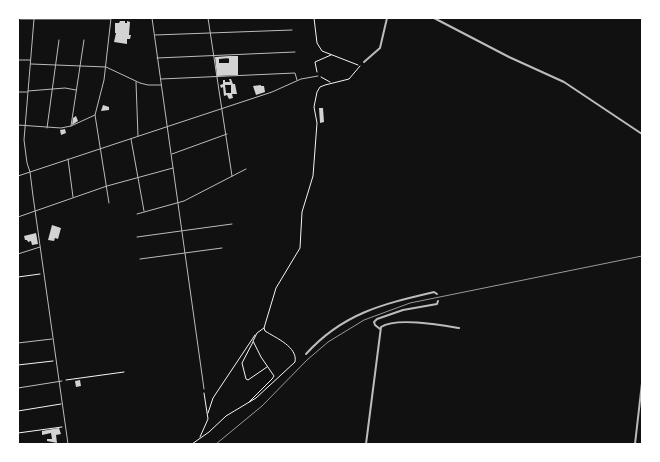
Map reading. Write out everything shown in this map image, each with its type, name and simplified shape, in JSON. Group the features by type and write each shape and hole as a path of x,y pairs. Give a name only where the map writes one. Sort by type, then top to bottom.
{"street":[{"path":"19,18 111,18 106,67 95,115 108,203"},
{"path":"152,18 204,389"},
{"path":"208,18 220,109 232,176"},
{"path":"364,62 380,48 387,18"},
{"path":"434,18 509,57 564,82 642,134"},
{"path":"34,19 25,126 26,155 56,360 61,381 62,404 68,444"},
{"path":"154,36 292,30"},
{"path":"47,128 59,40"},
{"path":"71,126 84,40"},
{"path":"157,58 296,52"},
{"path":"18,60 30,60"},
{"path":"30,64 106,67 145,85 161,85"},
{"path":"160,79 295,73 297,80"},
{"path":"18,176 272,92 297,80 318,76"},
{"path":"136,82 138,136"},
{"path":"18,92 52,89 76,90"},
{"path":"18,125 56,129 71,126 95,115"},
{"path":"171,154 226,134"},
{"path":"131,138 144,211"},
{"path":"68,160 73,198"},
{"path":"18,217 107,186 173,168"},
{"path":"137,214 178,203 246,169"},
{"path":"137,237 232,224"},
{"path":"18,254 40,247"},
{"path":"140,259 222,248"},
{"path":"306,354 327,333 358,315 383,304 434,292 437,294"},
{"path":"380,329 374,322 378,319 403,310 437,304 438,300"},
{"path":"366,444 380,329 386,324 393,322 437,324 458,328"},
{"path":"18,344 53,339"},
{"path":"18,388 61,381"},
{"path":"635,444 642,383"}],"path":[{"path":"208,413 213,398 248,343 264,328 276,288 300,248 302,212 314,176 316,139 314,107 317,92 320,87 349,79 359,66 322,51 318,47 314,18"},
{"path":"317,72 315,62 332,55"},
{"path":"318,76 331,83"},
{"path":"18,277 44,274"},
{"path":"192,444 209,432 226,416 247,404 273,385 295,362 296,356 294,352 265,331 264,328"},
{"path":"257,333 242,363 246,379 248,380 267,366"},
{"path":"247,404 274,376 261,357 254,341"},
{"path":"18,366 56,360"},
{"path":"61,381 124,372"},
{"path":"200,437 208,419 204,392"},
{"path":"18,411 62,404"},
{"path":"18,433 63,426"}],"building":[{"path":"120,21 130,22 129,35 131,35 130,39 127,39 127,44 114,42 116,33 115,23"},
{"path":"238,56 238,75 217,76 215,57","holes":["229,58 229,63 219,63 219,59"]},
{"path":"229,79 231,79 233,84 235,84 237,94 232,94 233,98 229,99 227,95 224,96 223,87 221,88 220,85 223,84 223,80 230,82","holes":["225,85 231,85 231,93 226,93"]},
{"path":"253,86 264,86 265,92 256,95"},
{"path":"103,105 109,107 109,110 101,111"},
{"path":"319,108 323,108 324,122 320,123"},
{"path":"76,116 78,121 72,125 73,118"},
{"path":"65,129 66,133 61,135 60,130"},
{"path":"52,225 61,228 58,239 55,238 54,241 48,240"},
{"path":"36,233 38,244 32,245 31,241 25,240 24,236"},
{"path":"80,380 81,386 76,387 75,381"},
{"path":"59,428 61,434 56,435 57,443 47,441 47,439 52,439 51,433 42,435 42,431"}],"railway":[{"path":"216,444 262,406 307,360 328,342 364,320 410,303 642,256"}]}
